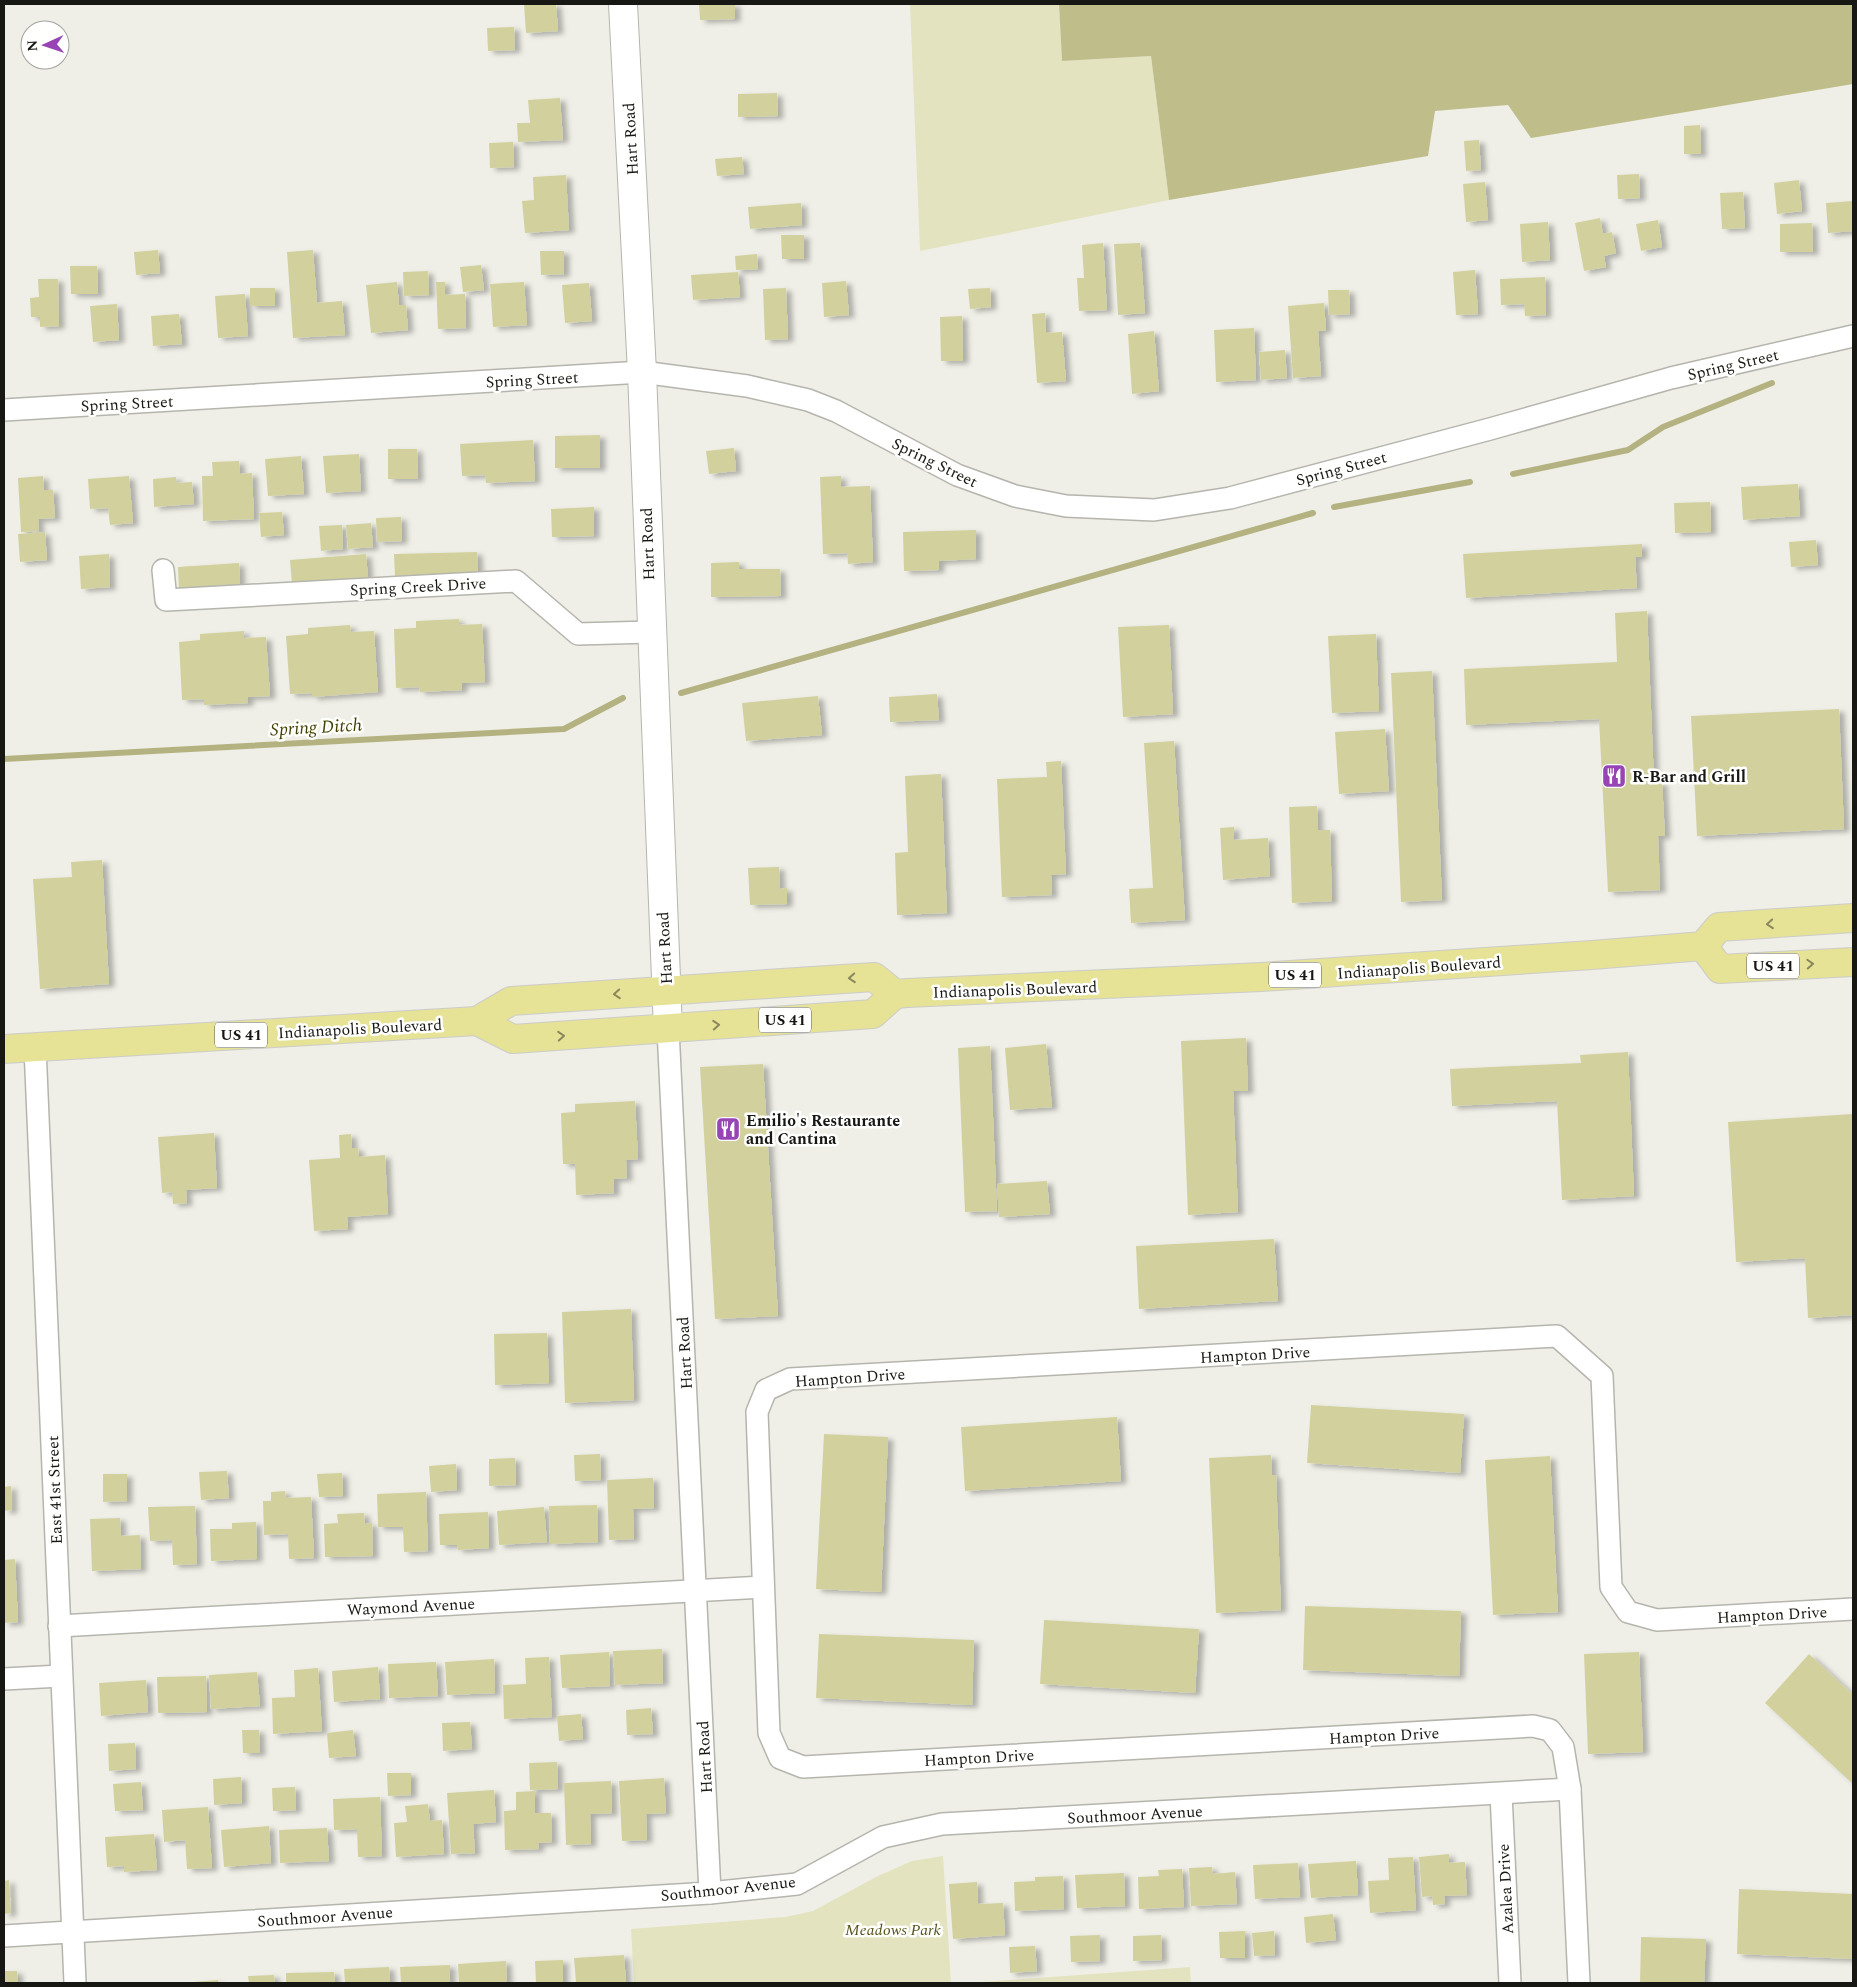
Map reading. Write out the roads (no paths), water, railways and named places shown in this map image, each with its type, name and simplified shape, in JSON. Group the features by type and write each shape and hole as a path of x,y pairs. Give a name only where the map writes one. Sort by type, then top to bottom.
{"highway":[{"path":"1703,946 1719,928 1853,918"},
{"name":"Indianapolis Boulevard","path":"477,1021 513,1039 873,1014 895,994 1271,976 1703,946"},
{"name":"US 41","path":"1703,946 1720,969 1853,962"},
{"name":"Indianapolis Boulevard","path":"4,1049 477,1021 511,1000 874,977 895,994"}],"street":[{"name":"Hart Road","path":"623,4 642,372 650,632 666,990 710,1893"},
{"name":"Spring Street","path":"4,410 642,372 756,388 808,400 836,412 957,475 1015,496 1066,506 1154,510 1230,498 1490,429 1671,378 1853,336"},
{"name":"Spring Creek Drive","path":"163,570 166,600 516,581 578,634 650,632"},
{"name":"East 41st Street","path":"35,1047 75,1983"},
{"name":"Hampton Drive","path":"1579,1983 1570,1789 1563,1747 1550,1730 1533,1726 803,1768 780,1758 769,1733 763,1586 757,1412 766,1390 790,1379 1557,1336 1602,1376 1611,1588 1628,1612 1657,1620 1853,1609"},
{"name":"Waymond Avenue","path":"59,1626 763,1586"},
{"path":"4,1679 61,1676"},
{"path":"1501,1794 1570,1789"},
{"name":"Southmoor Avenue","path":"4,1936 710,1893 797,1884 883,1837 942,1824 1501,1794"},
{"name":"Azalea Drive","path":"1501,1794 1510,1983"}],"waterway":[{"path":"1513,474 1628,450 1663,427 1772,383"},
{"path":"1334,507 1470,482"},
{"path":"681,693 1313,513"},
{"name":"Spring Ditch","path":"4,759 564,729 623,698"}],"place":[{"name":"R-Bar and Grill","path":"1614,776"},
{"name":"Emilio's Restaurante and Cantina","path":"728,1129"}],"park label":[{"name":"Meadows Park","path":"893,1929"}]}
